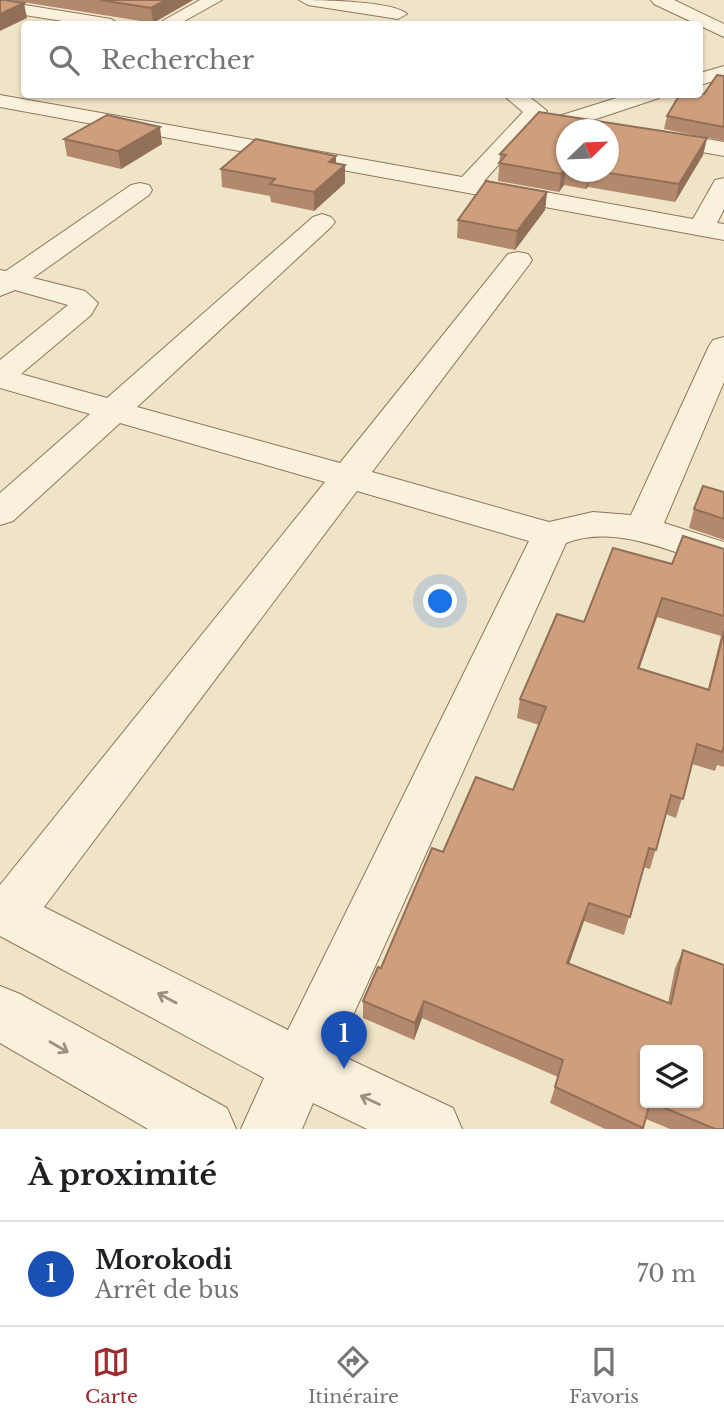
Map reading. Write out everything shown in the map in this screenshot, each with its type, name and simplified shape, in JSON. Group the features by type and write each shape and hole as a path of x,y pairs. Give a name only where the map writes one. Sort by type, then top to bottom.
{"street":[{"path":"172,21 213,0"},
{"path":"308,0 406,19"},
{"path":"378,0 406,19"},
{"path":"660,0 724,31"},
{"path":"0,6 92,21"},
{"path":"703,78 724,72"},
{"path":"467,186 536,111 518,98"},
{"path":"574,119 640,98"},
{"path":"0,102 712,230 724,185"},
{"path":"532,115 556,119"},
{"path":"633,133 724,149"},
{"path":"4,283 140,190"},
{"path":"1,512 322,222"},
{"path":"432,1129 300,1067 4,912 518,260"},
{"path":"0,377 81,310 84,303 75,297 4,283"},
{"path":"642,531 724,346"},
{"path":"0,377 551,535"},
{"path":"271,1129 551,535 566,527 583,523 608,524 724,555"},
{"path":"0,1013 206,1129"}],"building":[{"path":"0,0 5,0 24,3 0,14"},
{"path":"100,0 166,0 151,8"},
{"path":"717,75 724,76 724,127 667,116 678,98 703,98"},
{"path":"539,112 584,119 556,119 556,173 499,163 506,155 500,154"},
{"path":"107,115 160,127 118,151 64,139"},
{"path":"619,124 707,138 679,184 619,175"},
{"path":"256,139 336,156 329,162 345,165 314,192 270,184 275,179 221,169"},
{"path":"486,181 547,192 517,231 458,220"},
{"path":"703,486 724,492 724,519 694,509"},
{"path":"683,536 724,549 724,616 662,598 638,668 709,690 724,631 724,746 722,752 697,744 683,799 671,795 656,850 649,848 630,917 589,903 567,963 671,1004 683,950 724,965 724,1129 715,1129 665,1108 703,1108 703,1045 640,1045 640,1108 649,1108 643,1128 555,1087 563,1060 424,1001 415,1023 363,1001 378,967 381,968 432,848 443,852 476,777 513,790 546,707 520,699 557,614 584,622 613,548 672,564"}],"place":[{"name":"Morokodi","path":"344,1069"}]}
